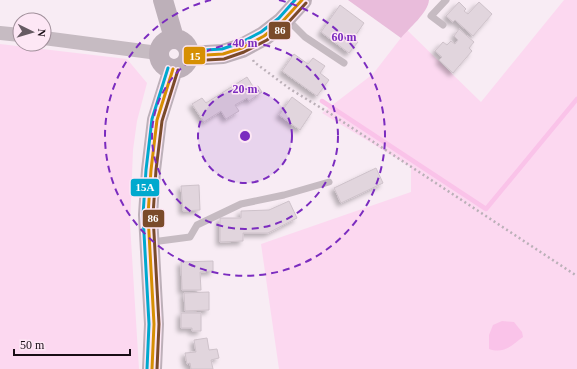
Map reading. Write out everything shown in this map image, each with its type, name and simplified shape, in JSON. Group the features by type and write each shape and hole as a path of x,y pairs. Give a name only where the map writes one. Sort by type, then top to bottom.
{"street":[{"path":"163,0 174,38"},
{"path":"189,56 222,54 247,46 264,36 286,18 302,0"},
{"path":"0,33 12,34"},
{"path":"174,38 181,40 186,44 189,56 188,60 183,66 173,69 167,68 162,64 158,53 161,45 166,40 174,38"},
{"path":"52,39 158,53"},
{"path":"152,369 154,324 148,215 151,170 157,120 173,69"}],"lane":[{"path":"443,25 431,16 446,0"},
{"path":"286,18 305,37 344,63"},
{"path":"149,242 190,237 197,226 241,204 284,195 329,182"}],"path":[{"path":"247,46 254,62 290,89 331,114 577,276"}],"shaded area":[{"path":"348,0 429,0 428,5 422,15 401,38"},
{"path":"564,0 577,0 577,369 279,369 261,244 411,192 411,167 322,113 373,74 407,30 481,102"},
{"path":"0,44 12,45 12,52 52,52 52,50 127,59 147,83 137,121 133,150 130,224 139,369 0,369"},
{"path":"502,321 514,322 522,332 523,337 503,350 489,349 489,335 493,325"}],"building":[{"path":"459,2 466,9 464,11 468,14 479,2 492,14 473,36 455,20 453,22 446,16"},
{"path":"340,5 364,23 353,39 358,42 349,53 321,32"},
{"path":"459,29 474,42 469,48 472,51 453,73 439,60 442,57 435,51 443,42 447,45 451,41 455,44 458,40 454,36"},
{"path":"294,54 308,64 313,58 325,66 320,73 329,80 317,96 282,71"},
{"path":"247,77 254,88 258,86 262,92 249,101 247,98 235,105 239,111 226,119 221,111 204,122 192,104 202,98 206,103"},
{"path":"292,97 312,112 300,130 279,115"},
{"path":"376,168 383,183 341,203 334,188"},
{"path":"199,185 200,210 183,211 181,186"},
{"path":"289,201 297,218 268,233 243,233 243,241 220,242 220,218 241,218 241,211 269,210"},
{"path":"213,261 213,271 200,272 201,290 182,290 181,262"},
{"path":"209,292 209,310 185,311 184,293"},
{"path":"181,313 201,313 201,331 192,331 192,328 181,328"},
{"path":"207,338 209,350 217,349 219,358 211,360 213,369 191,369 190,363 187,364 185,353 196,352 194,340"}],"waterway":[{"path":"322,101 486,209 577,99"}],"transit line":[{"name":"15A","path":"189,51 222,49 240,43 261,32 279,18 295,0"},
{"name":"15","path":"189,56 223,54 242,48 264,36 282,22 302,0"},
{"name":"86","path":"189,61 224,59 244,52 267,40 285,26 306,3"},
{"name":"15A","path":"147,369 149,324 143,215 146,170 152,119 168,68"},
{"name":"15","path":"152,369 154,324 148,215 151,170 157,120 173,69"},
{"name":"86","path":"157,369 159,324 153,215 156,170 162,121 178,70"}]}
